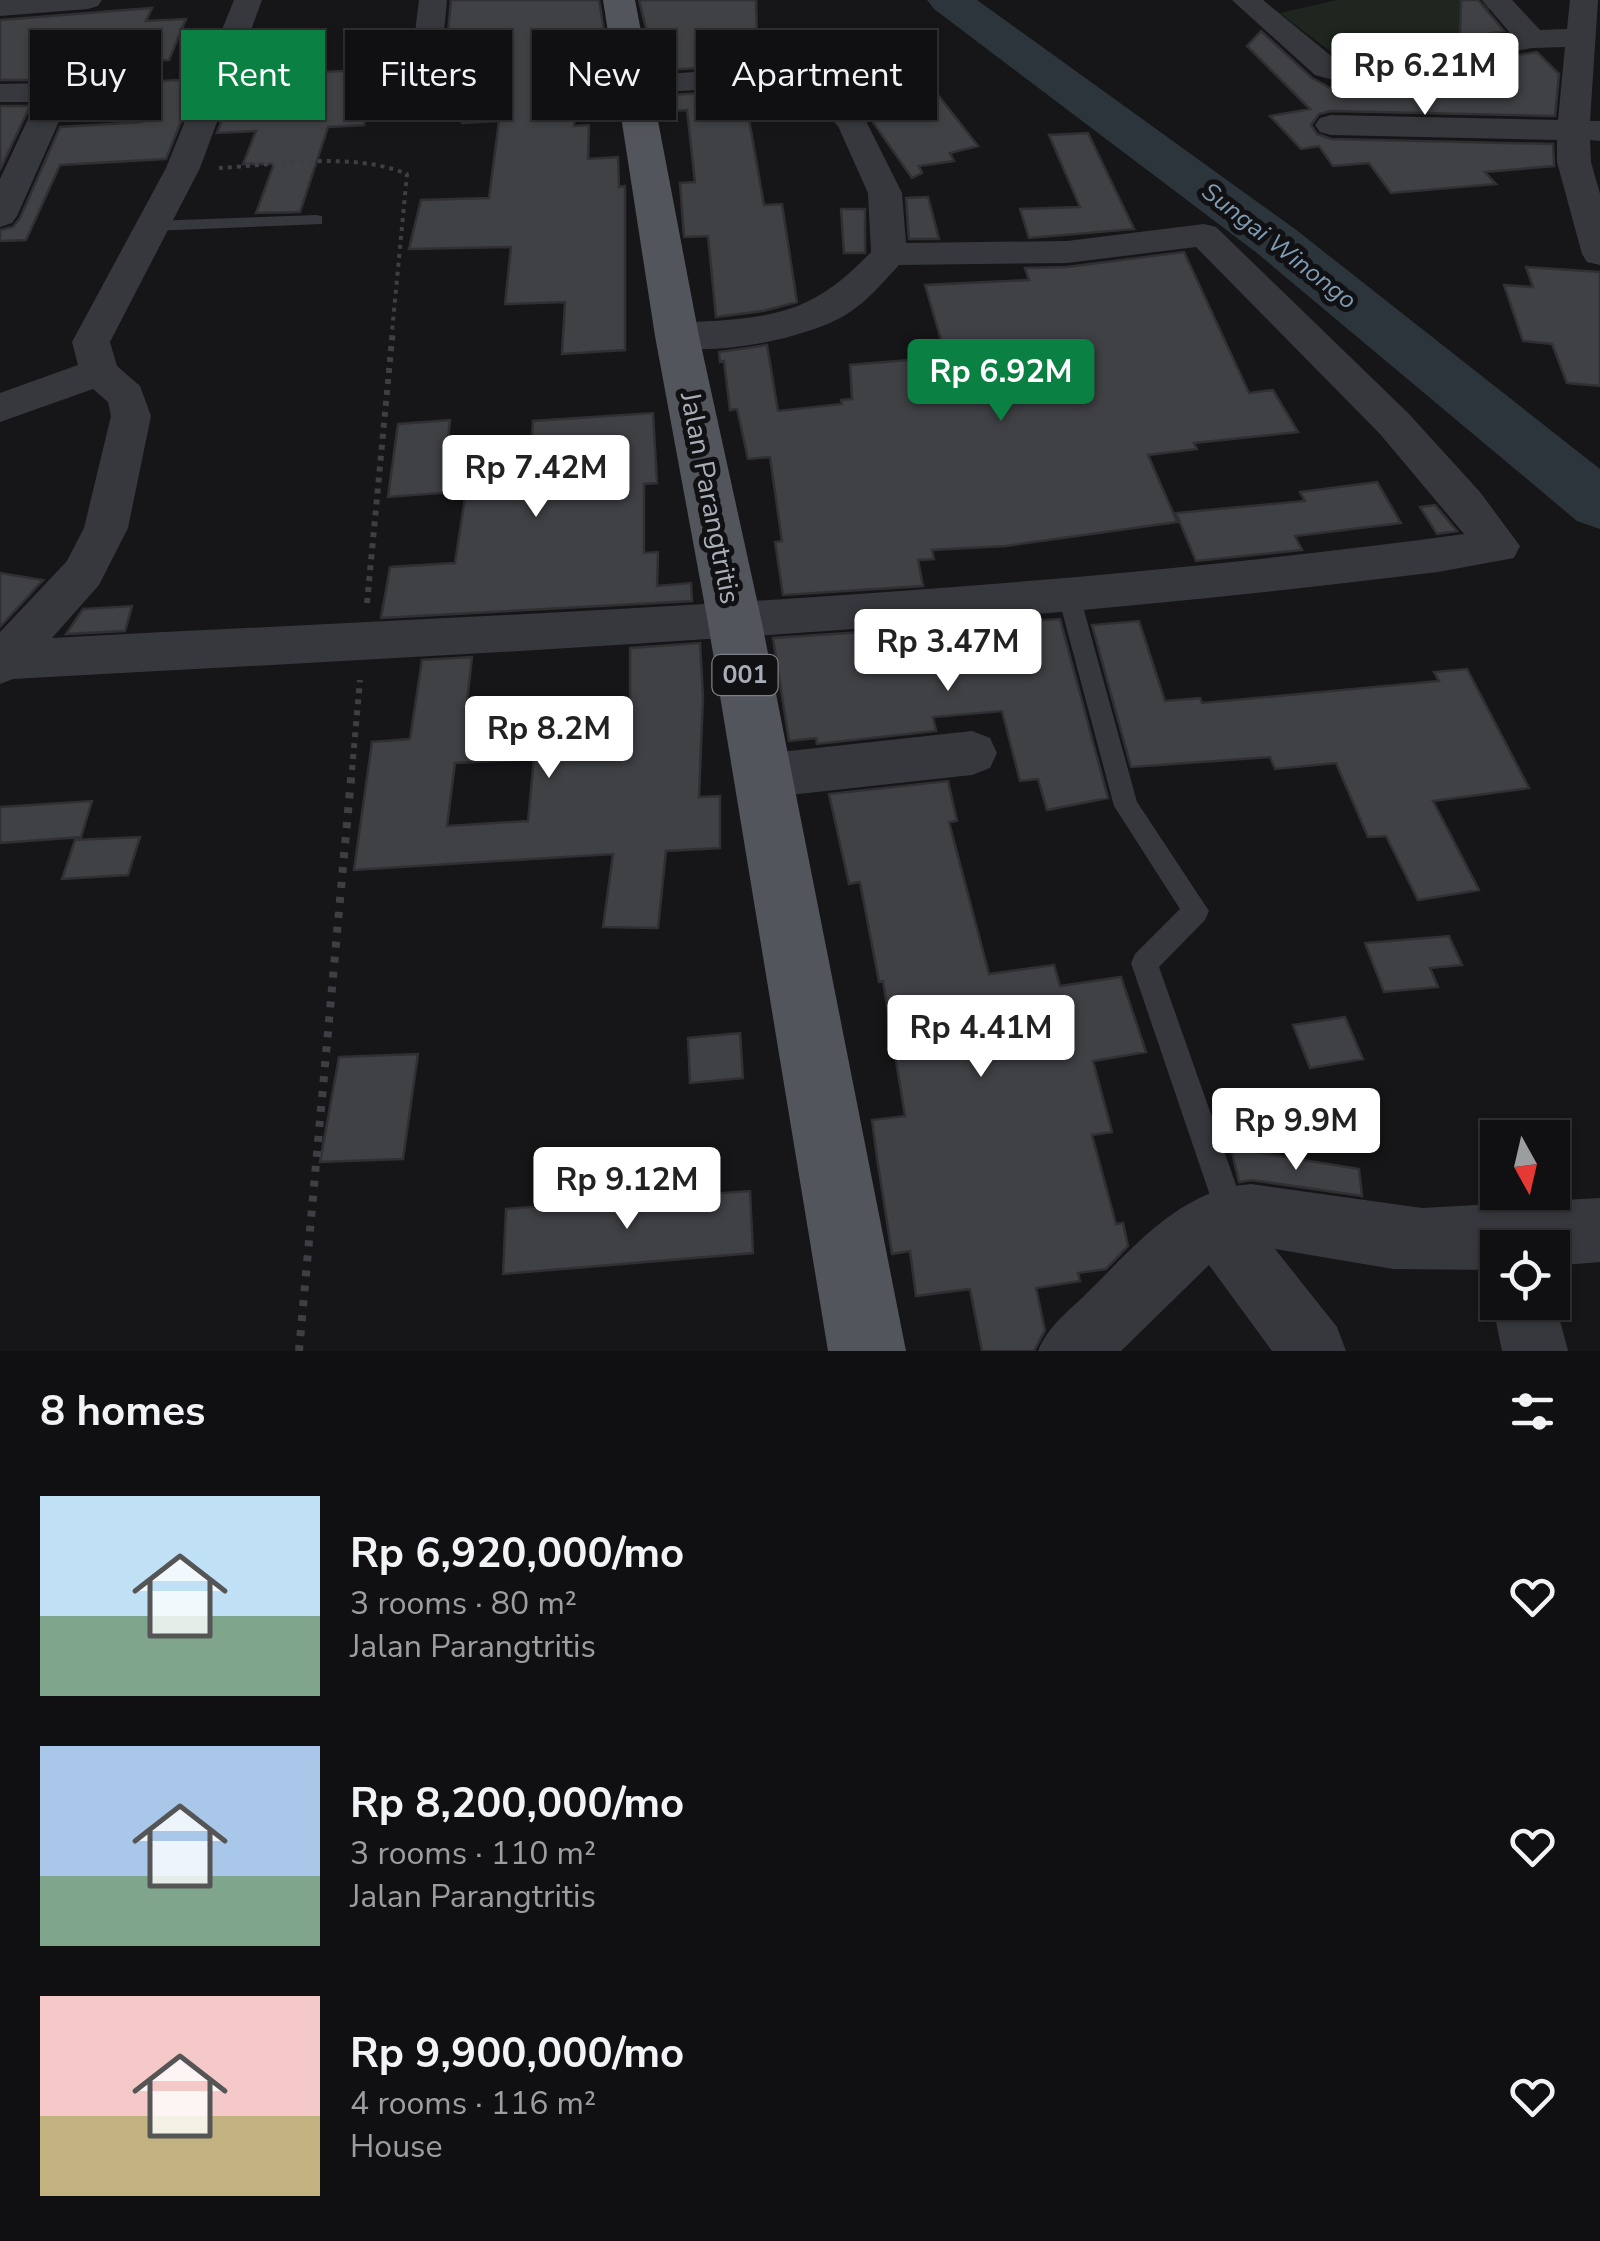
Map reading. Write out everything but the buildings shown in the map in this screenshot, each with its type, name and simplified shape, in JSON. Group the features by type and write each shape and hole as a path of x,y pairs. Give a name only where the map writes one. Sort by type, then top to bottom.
{"main road":[{"name":"Jalan Parangtritis","path":"618,0 623,30"},
{"name":"Jalan Parangtritis","path":"638,120 677,336 736,623 866,1351"}],"street":[{"path":"0,7 88,0"},
{"path":"2,662 83,573 106,528 131,416 126,396 98,372 91,342 182,168 248,0"},
{"path":"429,30 432,0"},
{"path":"1246,0 1326,69 1341,73 1532,39 1582,37"},
{"path":"1496,0 1532,39"},
{"path":"1584,0 1586,130 1574,162 1600,254"},
{"path":"676,82 758,77 790,82 823,94 852,122 885,193 889,254"},
{"path":"0,92 44,92 52,100 0,216"},
{"path":"1331,126 1586,130"},
{"path":"2,662 736,623 1069,596 1498,546 1460,496 1371,398 1204,235 1067,252 889,254 846,297 826,311 781,325 677,336"},
{"path":"0,408 98,372"},
{"path":"762,776 972,753"},
{"path":"1071,1351 1161,1263 1224,1220 1281,1218 1385,1236 1480,1241"},
{"path":"1224,1220 1313,1351"},
{"path":"1570,1234 1600,1230"},
{"path":"1529,1320 1535,1351"}],"lane":[{"path":"151,226 316,220"},
{"path":"1069,596 1126,806 1196,911 1144,964 1224,1220"}],"path":[{"path":"182,168 373,164 399,168 407,174 299,1351"}],"shaded area":[{"path":"1337,0 1479,0 1490,6 1483,41 1348,65 1280,13"}],"waterway":[{"name":"Sungai Winongo","path":"949,0 1276,241 1600,504"}]}
